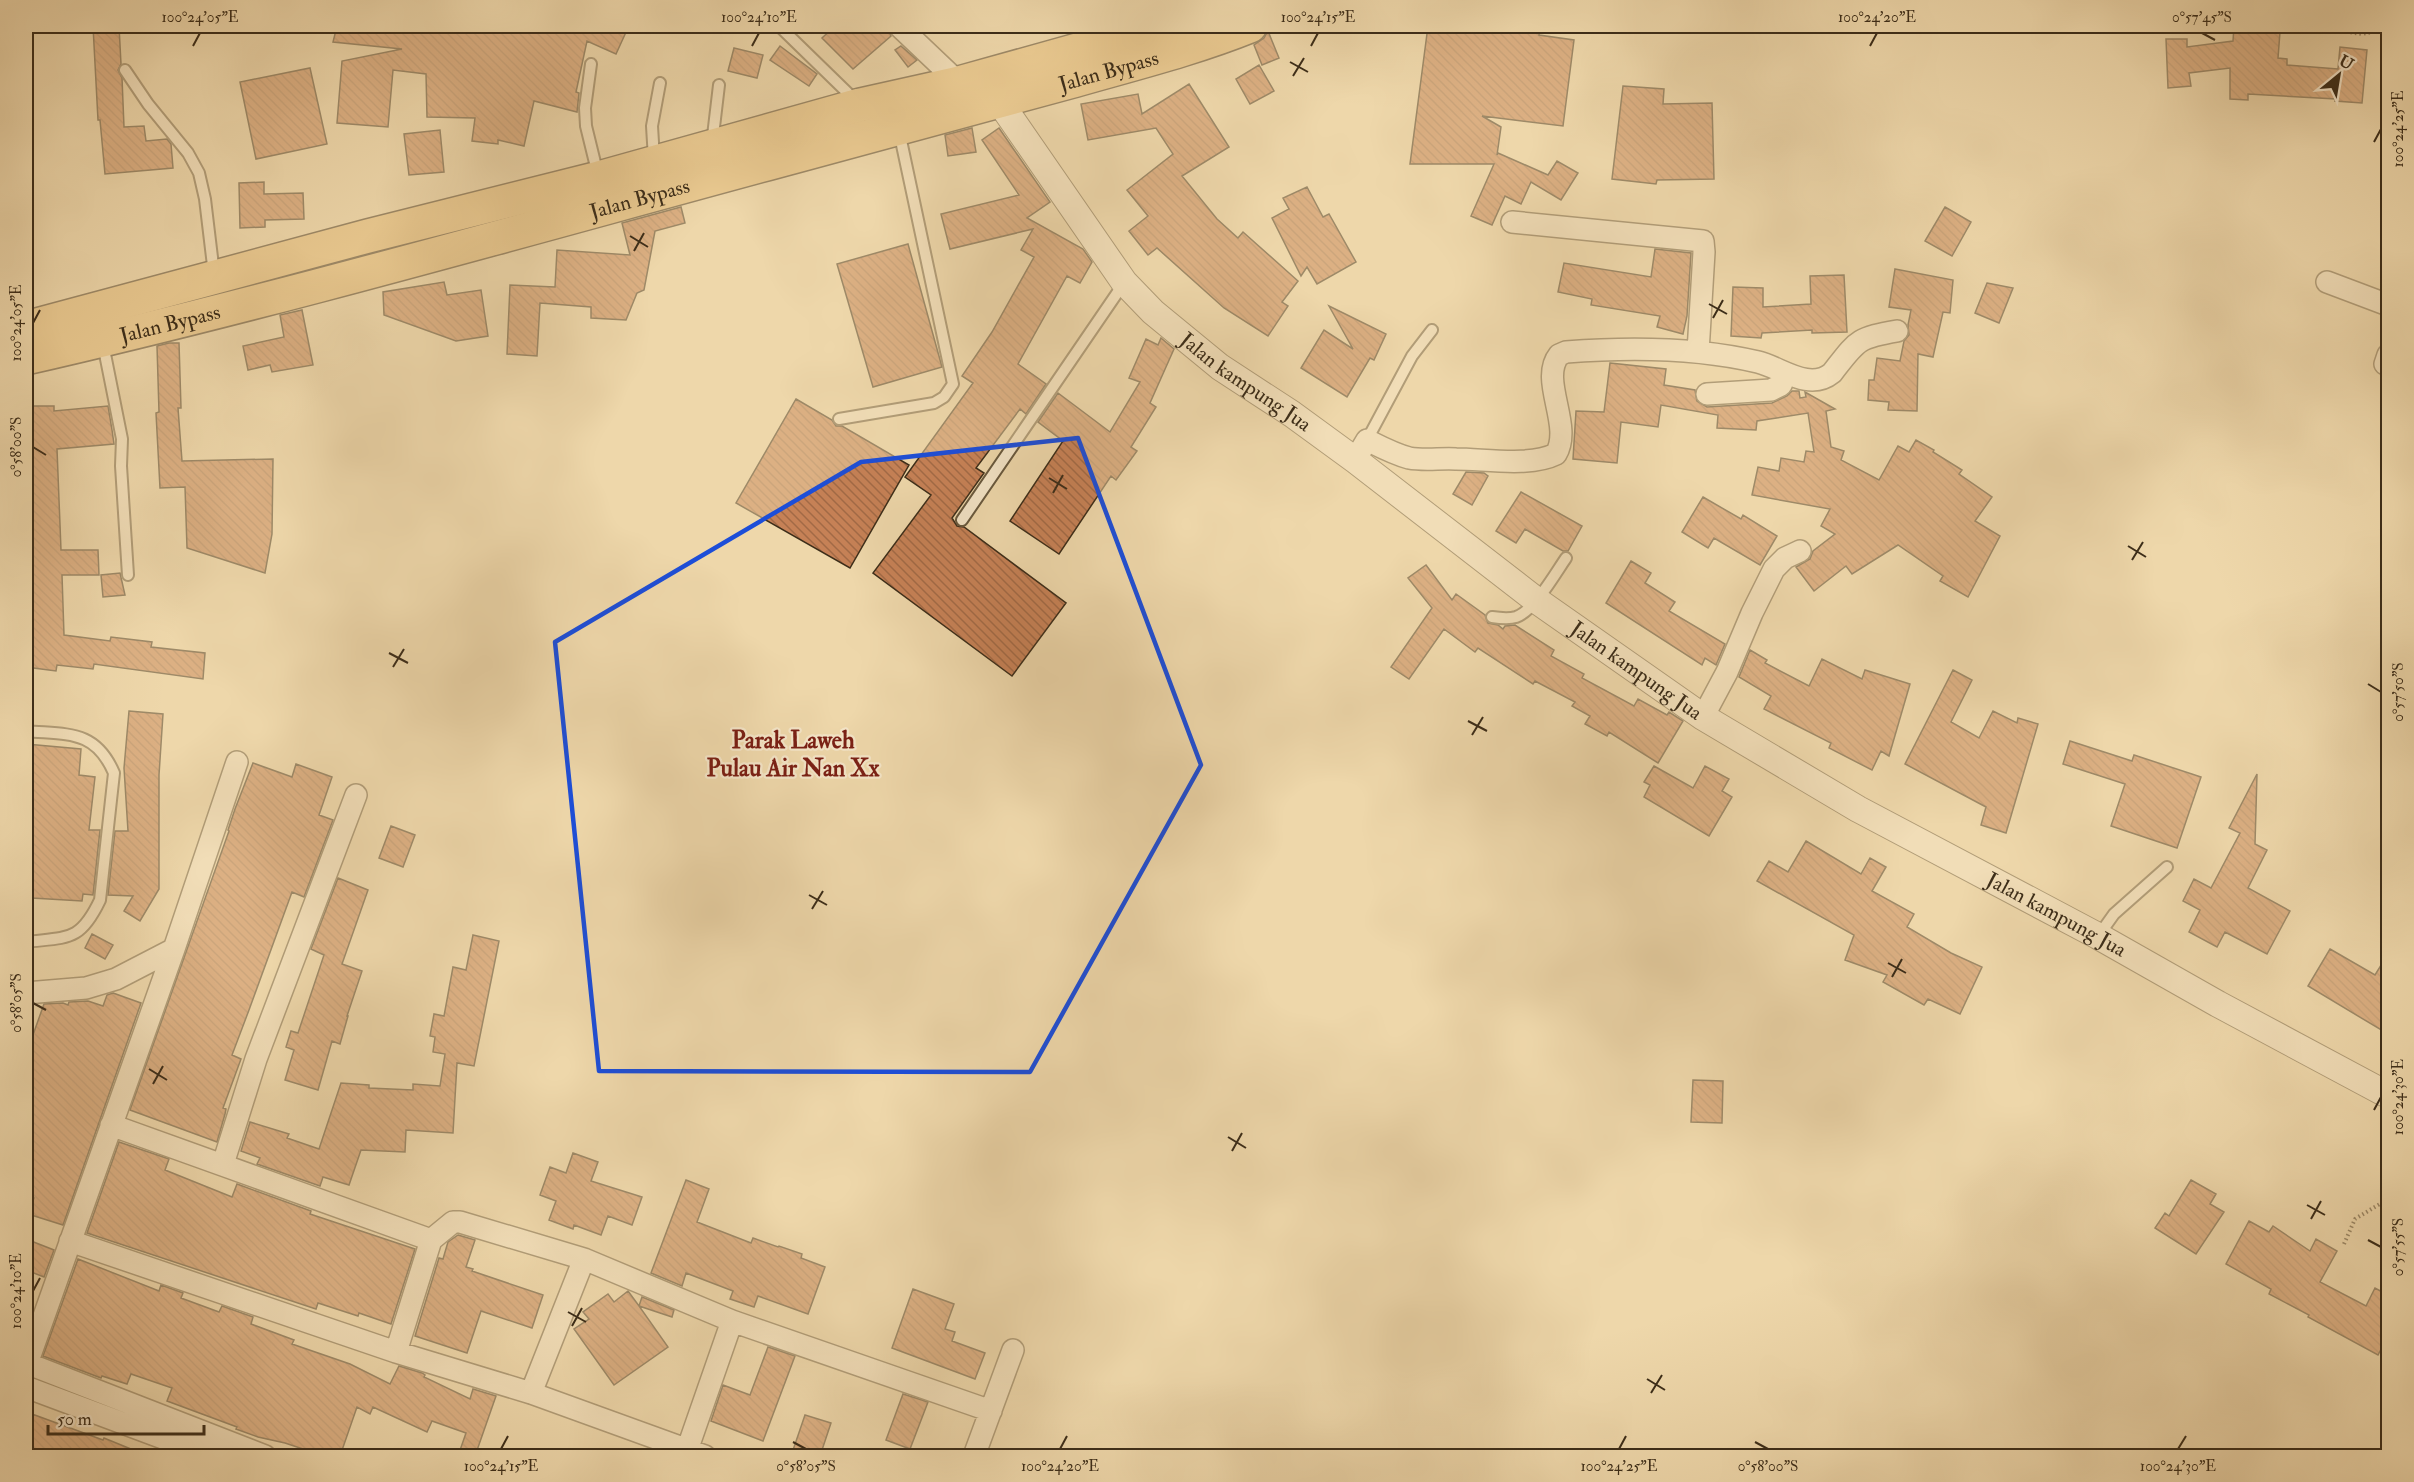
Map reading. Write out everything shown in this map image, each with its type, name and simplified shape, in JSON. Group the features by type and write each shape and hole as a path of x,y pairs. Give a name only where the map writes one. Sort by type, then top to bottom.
{"highway":[{"name":"Jalan Bypass","path":"26,328 368,236 599,178 860,105 959,83 1163,26"},
{"name":"Jalan Bypass","path":"26,358 103,341 379,269 999,101 1184,48 1250,26"},
{"path":"368,236 379,269"}],"street":[{"path":"899,26 959,83"},
{"name":"Jalan kampung Jua","path":"999,101 1124,282 1153,312 1220,367 1292,414 1361,450 1536,600 1703,717 1858,809 2098,936 2217,1004 2388,1095"},
{"path":"1512,222 1703,241 1698,352"},
{"path":"2327,282 2388,304"},
{"path":"1361,450 1392,453 1412,458 1501,461 1549,458 1556,454 1563,437 1553,366 1559,355 1615,348 1698,352 1759,362 1786,374 1806,379 1827,377 1858,341 1868,336 1897,331"},
{"path":"1707,394 1771,390 1781,385 1786,374"},
{"path":"1703,717 1727,672 1774,569 1785,558 1800,551"},
{"path":"237,762 174,949 26,1363 265,1456"},
{"path":"223,1164 283,983 356,795"},
{"path":"26,993 86,988 116,979 174,949"},
{"path":"111,1125 431,1240"},
{"path":"396,1352 431,1240 453,1222 460,1222 584,1259 732,1321 991,1411"},
{"path":"70,1241 396,1352 531,1393 693,1454 732,1321"},
{"path":"531,1393 584,1259"},
{"path":"974,1456 1013,1350"},
{"path":"26,1387 211,1456"}],"lane":[{"path":"779,26 860,105"},
{"path":"591,64 585,108 586,126 599,178"},
{"path":"125,70 148,104 188,153 199,173 205,199 214,278"},
{"path":"654,163 651,126 660,83"},
{"path":"712,147 719,84"},
{"path":"839,419 934,403 944,397 953,384 899,128"},
{"path":"962,520 1124,282"},
{"path":"1361,450 1412,356 1432,330"},
{"path":"103,341 122,439 121,466 128,575"},
{"path":"1492,617 1517,617 1536,600 1566,558"},
{"path":"26,731 78,736 92,742 107,758 114,773 100,900 93,916 82,929 68,936 26,942"},
{"path":"2098,936 2114,914 2167,867"}],"path":[{"path":"2306,26 2362,34 2388,29"},
{"path":"2344,1244 2355,1220 2388,1199"}],"highlighted area":[{"path":"1078,438 1201,765 1030,1072 599,1071 555,642 861,462"}],"building":[{"path":"93,26 119,26 121,64 118,70 122,78 124,127 144,126 146,141 167,139 171,144 173,168 105,174 100,120 98,120"},
{"path":"337,26 617,26 627,30 616,54 587,41 576,92 579,93 577,112 534,101 524,146 498,140 498,144 472,141 475,118 427,117 426,74 393,70 388,127 337,123 342,61 402,49 333,42"},
{"path":"835,26 887,26 891,36 853,69 822,38"},
{"path":"1428,26 1464,26 1515,32 1516,26 1540,26 1539,35 1574,40 1563,126 1482,116 1501,127 1497,155 1498,153 1548,175 1557,161 1578,173 1561,200 1531,182 1521,204 1505,196 1492,225 1471,216 1494,164 1410,164"},
{"path":"2234,26 2267,26 2267,31 2280,32 2278,58 2287,59 2287,65 2338,69 2340,47 2367,50 2362,103 2335,101 2336,99 2248,94 2248,100 2230,99 2230,68 2189,73 2191,86 2168,88 2166,39 2187,39 2187,47 2233,41"},
{"path":"1268,31 1279,58 1262,65 1254,45 1264,38"},
{"path":"780,46 817,74 809,86 770,60"},
{"path":"901,46 917,60 908,67 895,50"},
{"path":"734,48 763,55 757,78 728,71"},
{"path":"1259,65 1274,91 1250,104 1236,79"},
{"path":"310,68 327,144 256,159 240,82"},
{"path":"1189,84 1229,147 1182,176 1217,219 1238,238 1243,232 1298,281 1282,302 1288,306 1268,336 1224,308 1157,248 1148,255 1129,231 1148,216 1127,190 1173,154 1156,128 1088,140 1081,104 1138,94 1142,114"},
{"path":"1623,86 1664,89 1663,104 1712,103 1714,179 1657,180 1656,184 1612,179"},
{"path":"972,128 976,152 948,156 945,135"},
{"path":"999,128 1050,202 1027,218 1083,249 1092,262 1080,283 1067,276 1018,364 1046,384 1026,414 1020,409 976,468 984,473 952,518 957,526 964,527 1066,603 1012,676 873,573 931,495 905,477 973,383 962,376 992,332 1034,257 1021,250 1033,229 950,249 941,214 1019,195 982,140"},
{"path":"440,130 444,172 409,175 404,134"},
{"path":"264,182 264,194 303,193 304,219 265,220 265,227 240,228 239,183"},
{"path":"1307,187 1323,217 1329,214 1356,262 1317,284 1307,267 1301,276 1272,218 1289,209 1283,198"},
{"path":"681,207 685,223 655,231 644,290 637,293 626,320 591,318 591,307 540,303 537,356 507,354 510,285 555,287 557,250 630,255 622,223"},
{"path":"1945,207 1971,222 1952,256 1925,241"},
{"path":"908,244 942,367 873,387 837,264"},
{"path":"1655,249 1691,253 1687,316 1683,334 1657,327 1660,316 1591,305 1592,299 1558,292 1564,263 1651,277"},
{"path":"1895,269 1953,280 1950,313 1943,312 1933,357 1918,354 1917,411 1888,410 1889,402 1868,400 1869,380 1874,380 1877,358 1900,361 1904,341 1909,335 1911,310 1889,307"},
{"path":"1844,275 1847,332 1812,333 1812,330 1762,333 1761,338 1731,336 1733,287 1763,288 1763,307 1811,304 1810,276"},
{"path":"444,282 447,295 481,290 488,336 456,341 384,315 383,292"},
{"path":"1987,283 2013,288 1999,323 1975,313"},
{"path":"1329,306 1386,334 1374,360 1370,358 1347,397 1301,368 1324,330 1353,349"},
{"path":"302,310 313,365 272,372 270,365 248,370 243,346 284,337 280,315"},
{"path":"1161,338 1174,349 1150,403 1156,407 1131,447 1137,451 1116,480 1111,476 1059,554 1010,521 1063,441 1038,422 1058,393 1110,432 1140,382 1129,378 1146,339 1158,345"},
{"path":"179,343 181,408 178,408 182,461 273,459 272,534 265,573 187,548 185,487 160,488 156,413 159,412 157,346"},
{"path":"1610,363 1666,369 1664,385 1695,390 1697,401 1707,407 1772,403 1792,391 1799,391 1800,398 1806,397 1805,392 1835,409 1826,411 1831,447 1844,451 1841,460 1879,480 1898,446 1909,452 1916,440 1934,450 1933,452 1962,470 1959,474 1992,497 1975,521 2000,536 1968,597 1940,581 1943,576 1898,545 1852,574 1846,566 1814,591 1796,567 1810,559 1813,551 1835,534 1821,526 1830,509 1752,495 1758,467 1779,471 1781,458 1804,462 1806,451 1814,452 1808,413 1757,421 1756,430 1717,428 1718,415 1661,405 1658,427 1621,422 1617,463 1573,459 1576,411 1604,412"},
{"path":"796,399 832,420 836,426 842,426 909,465 850,568 736,503"},
{"path":"26,406 54,406 54,411 108,406 112,430 114,444 57,449 61,550 98,550 99,575 62,575 64,635 110,641 111,637 152,642 151,647 205,653 203,679 94,664 93,669 57,665 56,671 26,667"},
{"path":"1466,472 1484,473 1488,476 1472,505 1453,494"},
{"path":"1521,492 1582,526 1568,551 1563,551 1525,529 1516,543 1496,531"},
{"path":"1703,497 1741,519 1743,515 1777,536 1760,565 1714,538 1708,548 1682,532"},
{"path":"1631,561 1651,573 1645,583 1675,602 1669,611 1725,644 1716,665 1705,658 1702,665 1606,603"},
{"path":"1426,565 1452,600 1456,594 1485,615 1488,623 1498,625 1503,629 1505,626 1515,625 1554,650 1551,656 1584,674 1582,678 1634,706 1638,699 1667,715 1669,712 1683,721 1658,763 1609,732 1607,736 1585,724 1590,716 1572,706 1575,702 1535,681 1533,684 1478,648 1475,652 1444,629 1409,679 1391,667 1432,608 1408,578"},
{"path":"120,573 125,595 103,597 101,575"},
{"path":"1750,650 1767,660 1765,663 1809,686 1822,659 1862,679 1865,670 1910,684 1889,756 1881,751 1872,770 1829,748 1831,743 1764,709 1771,696 1739,677"},
{"path":"1953,670 1972,680 1951,722 1979,738 1993,711 2017,723 2018,718 2038,724 2006,833 1981,825 1986,807 1905,764"},
{"path":"129,711 163,714 159,775 159,889 140,921 124,911 133,896 108,895 115,831 128,831 124,768"},
{"path":"2070,741 2132,761 2134,755 2201,777 2177,848 2111,826 2125,784 2063,764"},
{"path":"26,744 81,749 79,775 95,777 89,830 100,830 93,895 83,894 82,901 32,898 33,882 26,881"},
{"path":"253,763 292,777 296,764 332,777 319,815 333,820 304,897 292,892 232,1055 241,1059 223,1108 226,1109 217,1142 130,1110"},
{"path":"1654,766 1693,788 1705,766 1729,779 1722,791 1732,797 1709,836 1644,797 1650,785 1644,782"},
{"path":"2257,774 2255,844 2267,850 2248,888 2290,911 2267,954 2225,932 2217,947 2189,932 2200,910 2183,901 2194,879 2211,888 2240,833 2229,828"},
{"path":"391,826 415,835 403,867 379,858"},
{"path":"1806,841 1861,874 1870,858 1886,867 1872,891 1914,914 1907,927 1951,953 1982,967 1960,1014 1928,999 1924,1005 1883,982 1887,975 1845,960 1854,935 1757,881 1769,861 1788,872"},
{"path":"338,878 368,890 342,964 362,971 340,1044 332,1041 318,1090 285,1080 294,1050 286,1047 291,1031 298,1033 324,955 311,949"},
{"path":"92,934 113,945 105,959 85,948"},
{"path":"473,935 499,941 474,1066 457,1063 453,1133 406,1130 405,1152 361,1150 349,1185 323,1177 320,1186 257,1164 260,1158 241,1151 250,1122 289,1134 287,1138 319,1149 341,1083 369,1085 369,1088 413,1090 413,1084 440,1086 445,1054 433,1052 435,1037 430,1036 434,1014 444,1016 453,967 466,970"},
{"path":"2330,949 2375,975 2388,954 2388,1034 2308,986"},
{"path":"113,993 141,1003 63,1225 28,1214 34,1198 26,1195 26,1046 31,1030 34,1032 44,1004 68,1005 69,1002 88,1001 103,1006 107,995"},
{"path":"1693,1080 1723,1081 1722,1123 1691,1122"},
{"path":"119,1142 169,1159 165,1170 232,1197 237,1184 311,1211 310,1214 415,1249 391,1324 318,1303 316,1309 87,1233"},
{"path":"573,1153 598,1162 591,1181 642,1197 632,1225 608,1216 601,1235 574,1225 573,1229 549,1220 556,1201 540,1195 550,1167 566,1173"},
{"path":"686,1180 709,1189 697,1222 751,1243 753,1238 802,1254 801,1258 825,1267 808,1314 758,1296 754,1307 730,1299 733,1291 686,1273 682,1286 651,1273"},
{"path":"2191,1180 2216,1194 2210,1204 2224,1212 2196,1254 2155,1228 2165,1213 2169,1216"},
{"path":"2249,1221 2269,1232 2273,1226 2310,1251 2316,1239 2337,1251 2320,1282 2366,1306 2375,1288 2388,1295 2388,1336 2378,1355 2269,1294 2271,1289 2226,1264"},
{"path":"458,1235 475,1240 466,1267 543,1295 532,1328 481,1311 467,1353 415,1336 439,1258 443,1259 448,1242"},
{"path":"26,1239 54,1250 44,1277 26,1270"},
{"path":"78,1259 159,1291 161,1285 183,1293 181,1298 219,1312 222,1306 253,1317 251,1324 294,1340 292,1344 350,1364 390,1384 399,1366 422,1373 424,1377 470,1399 473,1389 496,1396 475,1456 458,1456 466,1433 432,1421 427,1432 373,1407 370,1414 357,1407 340,1456 324,1456 258,1437 167,1401 172,1388 131,1374 127,1384 102,1376 101,1378 43,1356"},
{"path":"913,1289 954,1304 945,1329 955,1332 952,1341 985,1353 975,1379 892,1348"},
{"path":"628,1291 668,1347 614,1385 574,1329 589,1319 583,1312 608,1294 614,1302"},
{"path":"642,1297 674,1310 672,1317 639,1306"},
{"path":"768,1347 795,1356 763,1441 711,1421 723,1385 750,1395"},
{"path":"903,1394 928,1402 910,1449 886,1440"},
{"path":"32,1414 103,1440 104,1438 148,1456 55,1456 26,1446 26,1433"},
{"path":"805,1415 831,1423 820,1456 791,1456"}],"district":[{"name":"Parak Laweh Pulau Air Nan Xx","path":"793,754"}]}
